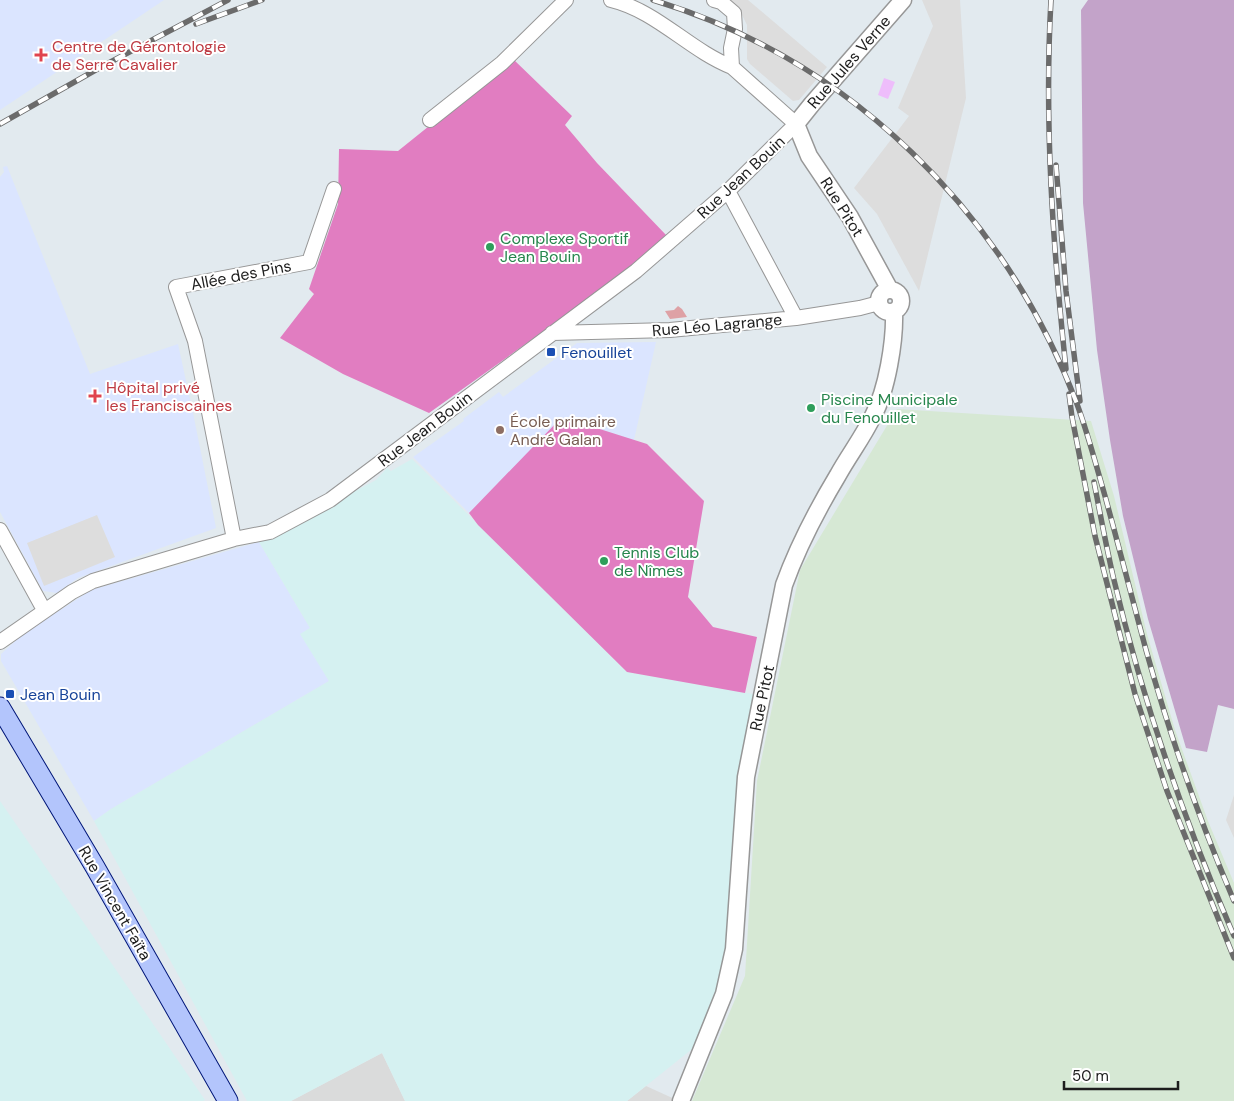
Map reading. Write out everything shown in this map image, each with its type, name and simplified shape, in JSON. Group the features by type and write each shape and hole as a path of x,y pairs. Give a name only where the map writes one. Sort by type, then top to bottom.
{"main road":[{"name":"Rue Vincent Faïta","path":"0,707 228,1101"}],"street":[{"path":"430,120 502,64 566,0"},
{"path":"611,0 637,8 719,62 732,67 796,124"},
{"path":"714,0 722,2 734,13 735,29 731,48 732,67"},
{"name":"Rue Jules Verne","path":"796,124 903,0"},
{"name":"Rue Jean Bouin","path":"0,642 44,610 72,592 94,581 234,539 270,532 330,500 636,271 728,191 796,124"},
{"name":"Rue Pitot","path":"681,1101 724,994 734,949 746,777 784,585 794,558 808,530 838,475 874,416 882,394 894,332 894,312 900,308 901,297 897,292 890,290 850,217 809,156 796,124"},
{"name":"Allée des Pins","path":"234,539 195,341 176,287 308,262 334,190"},
{"path":"728,191 796,318"},
{"path":"890,290 881,296 879,303 886,312 894,312"},
{"name":"Rue Léo Lagrange","path":"552,333 670,330 796,318 860,308 879,303"},
{"path":"0,530 44,610"}],"shaded area":[{"name":"Centre de Gérontologie de Serre Cavalier","path":"0,0 164,0 0,110"},
{"path":"730,0 748,0 827,67 799,100 793,101 750,64 747,59 747,25 739,9"},
{"path":"922,0 960,0 966,98 919,291 877,214 854,188 909,116 898,108 933,26"},
{"path":"1088,0 1234,0 1234,709 1218,705 1207,752 1186,748 1148,619 1123,516 1110,440 1097,350 1083,203 1081,10"},
{"name":"Complexe Sportif Jean Bouin","path":"513,59 572,116 565,125 597,163 667,236 646,258 429,413 343,374 280,338 314,294 309,289 338,204 339,149 398,151 459,102 482,88"},
{"path":"884,78 895,82 888,99 878,95"},
{"name":"Hôpital privé les Franciscaines","path":"7,166 90,374 178,344 216,528 78,578 57,593 43,591 0,512 0,177 4,172 3,167"},
{"path":"678,306 687,317 670,319 665,311 674,310"},
{"name":"École primaire André Galan","path":"656,342 634,440 565,418 559,421 469,513 413,457 464,421 463,419 499,392 503,397 577,343"},
{"path":"897,409 1091,421 1114,496 1147,634 1175,730 1208,821 1234,883 1234,1101 692,1101 745,976 757,781 800,570"},
{"name":"Tennis Club de Nîmes","path":"565,418 647,444 704,501 688,597 713,627 757,637 745,693 627,672 478,525 469,513 558,421"},
{"path":"412,459 627,672 758,695 726,968 701,1042 627,1101 405,1101 382,1053 291,1101 247,1101 94,821 111,809 329,681 300,634 310,628 259,542 376,480 387,468 391,471"},
{"path":"97,515 115,557 44,586 27,543"},
{"path":"259,542 310,628 301,634 329,681 111,809 94,821 1,661 1,654 22,635 91,590"},
{"path":"1234,795 1234,838 1226,820"},
{"path":"0,801 205,1100 0,1101"},
{"path":"382,1053 405,1101 291,1101"},
{"path":"646,1086 679,1101 627,1101"}],"railway":[{"path":"0,124 101,67 228,0"},
{"path":"196,24 262,0"},
{"path":"653,0 725,27 793,61 855,104 912,152 963,208 1008,268 1046,334 1077,404 1105,496 1165,714 1197,808 1234,901"},
{"path":"1051,0 1049,139 1057,277 1066,369"},
{"path":"1056,165 1066,291 1080,401"},
{"path":"1069,394 1095,536 1135,694 1167,791 1234,958"},
{"path":"1094,482 1113,576 1137,668 1181,804 1234,936"}],"place":[{"name":"Centre de Gérontologie de Serre Cavalier","path":"41,55"},
{"name":"Complexe Sportif Jean Bouin","path":"490,247"},
{"name":"Fenouillet","path":"551,352"},
{"name":"Hôpital privé les Franciscaines","path":"95,396"},
{"name":"Piscine Municipale du Fenouillet","path":"811,408"},
{"name":"École primaire André Galan","path":"500,430"},
{"name":"Tennis Club de Nîmes","path":"604,561"},
{"name":"Jean Bouin","path":"10,694"}]}
